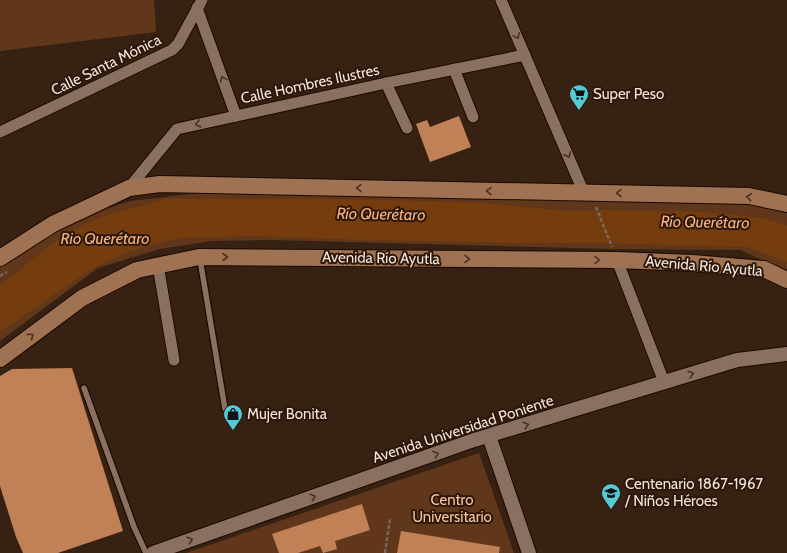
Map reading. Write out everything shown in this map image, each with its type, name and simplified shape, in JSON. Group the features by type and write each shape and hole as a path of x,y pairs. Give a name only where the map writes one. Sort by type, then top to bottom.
{"main road":[{"path":"0,258 53,224 129,188 160,184 749,196 787,204"},
{"path":"6,268 53,224"},
{"name":"Avenida Río Ayutla","path":"0,359 82,298 137,270 199,257 615,254 692,263 764,269 787,280"}],"street":[{"path":"501,0 584,193"},
{"path":"200,4 236,116"},
{"name":"Calle Santa Mónica","path":"0,132 172,50 178,44 200,4"},
{"name":"Calle Hombres Ilustres","path":"129,188 177,129 386,83 525,55"},
{"path":"454,69 473,117"},
{"path":"386,83 407,128"},
{"path":"615,254 664,382"},
{"path":"158,265 174,360"},
{"name":"Avenida Universidad Poniente","path":"153,553 489,436 737,360 787,354"},
{"path":"489,436 529,553"}],"lane":[{"path":"199,257 225,409"},
{"path":"84,388 134,527 146,553"}],"path":[{"path":"597,210 615,254"},
{"path":"0,276 6,268"},
{"path":"385,553 390,519"}],"green space":[{"path":"0,0 154,0 156,32 0,51"},
{"name":"Rio Querétaro","path":"217,191 730,199 787,208 787,271 740,250 609,249 272,240 212,241 160,249 98,268 0,341 0,267 65,223 130,201"},
{"name":"Centro Universitario","path":"479,453 514,553 186,553"}],"water":[{"name":"Rio Querétaro","path":"164,199 322,199 423,201 483,203 567,211 606,210 705,212 761,218 787,225 787,262 748,247 600,243 365,240 251,236 179,238 130,251 91,269 0,332 0,286 59,239 85,224 107,215"}],"building":[{"path":"459,116 471,147 430,162 416,124 427,120 430,127"},
{"path":"72,368 123,531 58,553 23,553 16,537 0,486 0,376 12,369"},
{"path":"362,504 370,530 335,541 337,549 323,553 320,546 298,553 279,553 272,534"},
{"path":"401,531 500,547 499,553 397,553"}],"place":[{"name":"Super Peso","path":"579,111"},
{"name":"Mujer Bonita","path":"233,431"},
{"name":"Centenario 1867-1967 / Niños Héroes","path":"611,510"}],"water label":[{"name":"Río Querétaro","path":"381,214"},
{"name":"Río Querétaro","path":"705,222"}]}
